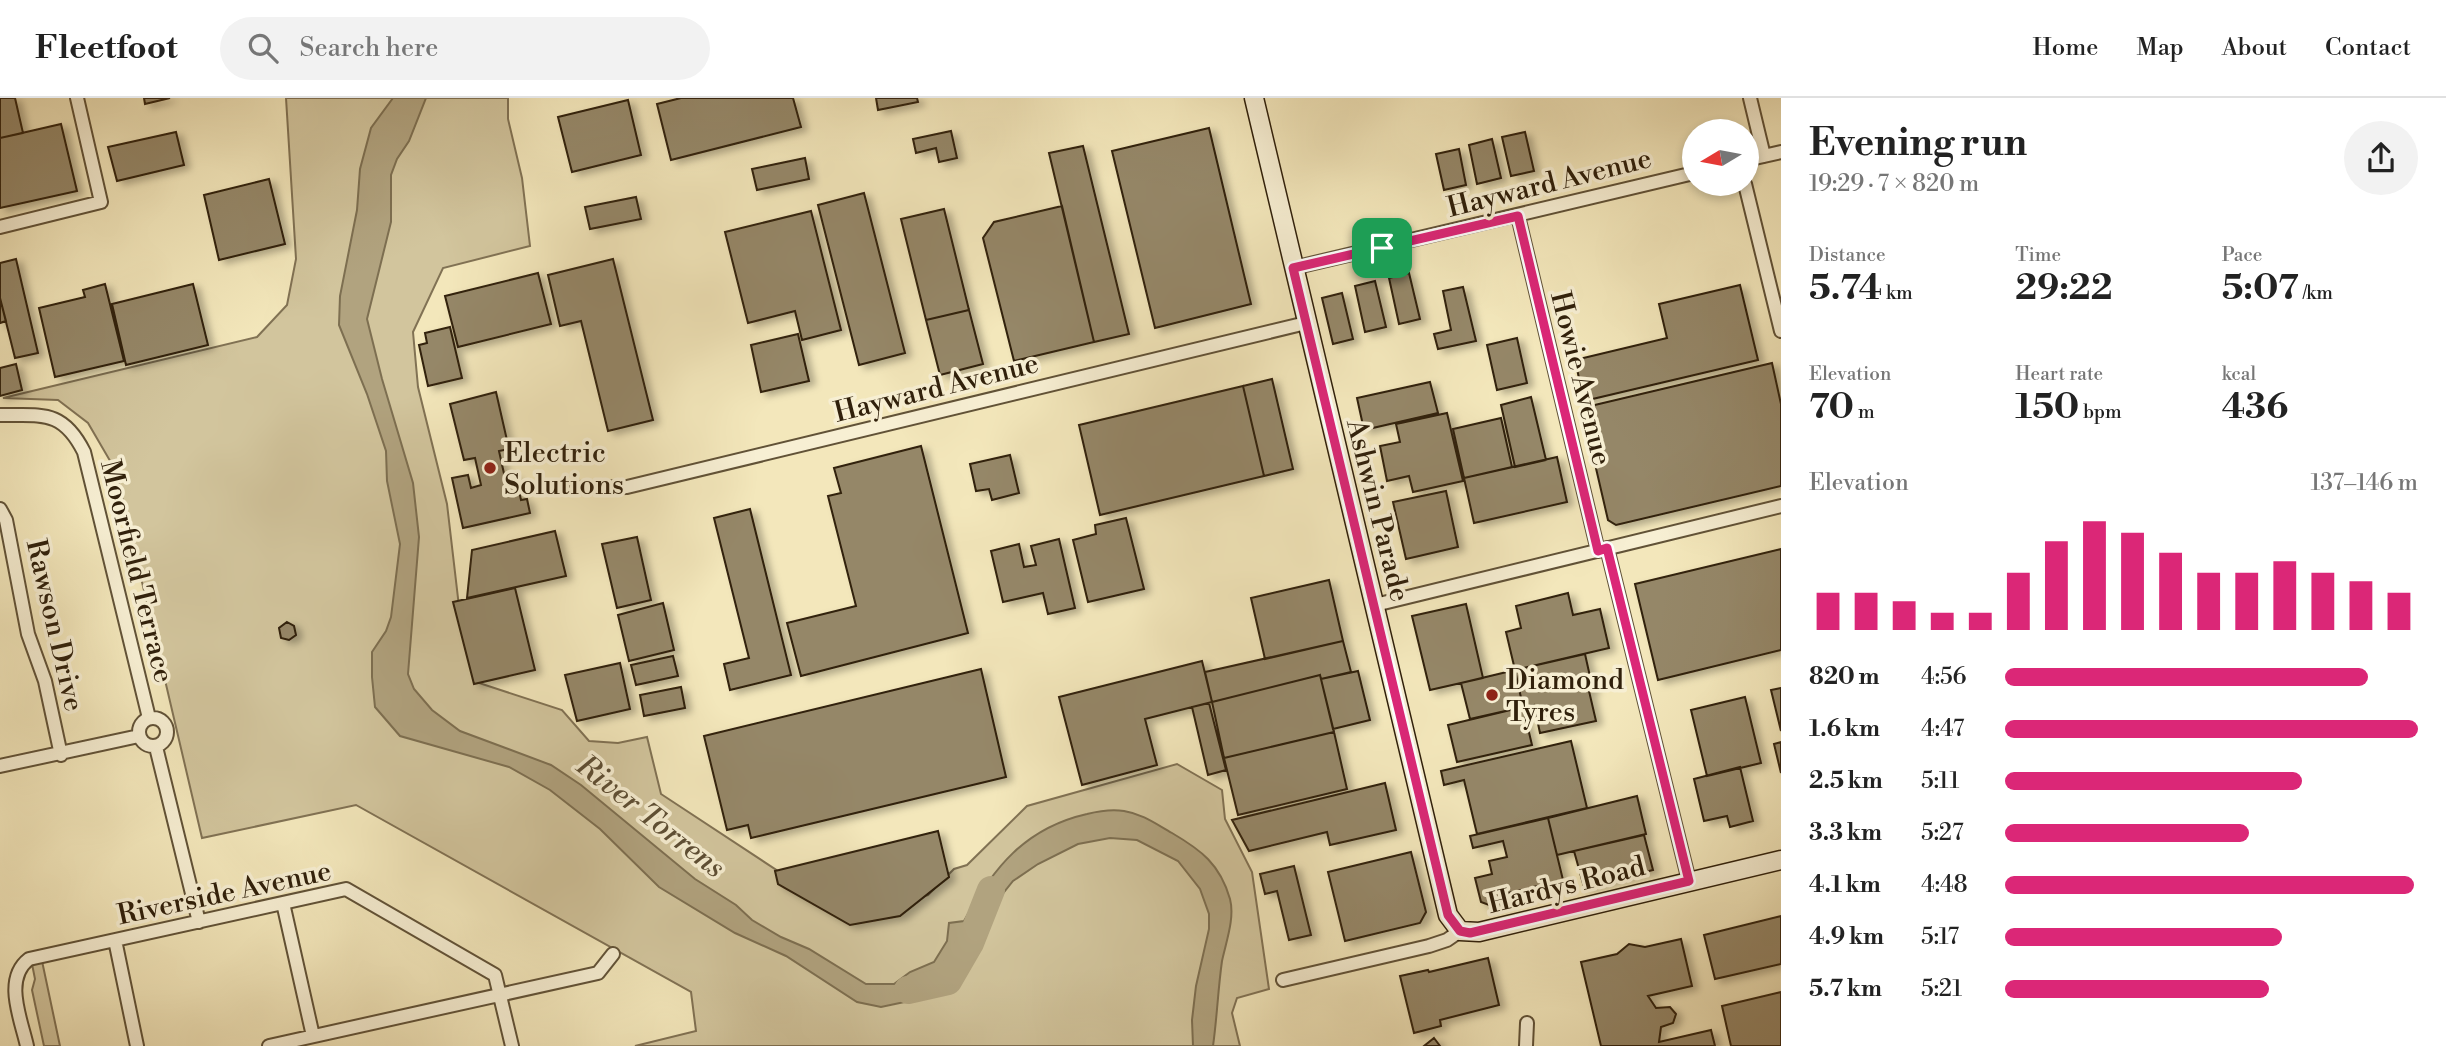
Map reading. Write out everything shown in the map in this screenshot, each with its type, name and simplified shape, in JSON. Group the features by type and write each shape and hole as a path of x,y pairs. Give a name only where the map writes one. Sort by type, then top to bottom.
{"street":[{"path":"0,227 102,202 77,98"},
{"name":"Ashwin Parade","path":"1254,98 1448,915 1460,931"},
{"path":"1750,98 1764,156"},
{"path":"1759,157 1781,152"},
{"name":"Hayward Avenue","path":"1293,268 1682,176"},
{"path":"1748,196 1781,331"},
{"name":"Howie Avenue","path":"1518,216 1689,881"},
{"name":"Hayward Avenue","path":"576,488 626,487 1306,323"},
{"name":"Moorfield Terrace","path":"0,415 32,413 47,417 69,430 80,444 86,458 149,718"},
{"path":"1375,605 1781,506"},
{"name":"Rawson Drive","path":"0,509 6,520 28,634 46,681 61,755"},
{"path":"149,718 161,720 168,731 165,741 156,747 145,744 139,736 141,725 149,718"},
{"path":"0,766 61,755 139,736"},
{"path":"156,747 199,922"},
{"name":"Hardys Road","path":"1283,980 1429,946 1447,940 1460,931 1479,932 1781,860"},
{"name":"Riverside Avenue","path":"27,1046 15,989 16,975 29,959 346,889 495,975 512,1046"},
{"path":"284,903 313,1036"},
{"path":"115,940 137,1046"},
{"path":"269,1046 500,997 598,973 613,954"},
{"path":"1525,1046 1527,1023"}],"shaded area":[{"path":"286,98 508,98 508,119 522,178 530,246 443,268 413,332 418,387 447,504 460,615 479,683 562,710 589,741 618,743 647,737 661,794 848,917 928,895 954,869 967,865 1027,806 1177,764 1222,790 1225,819 1252,872 1269,989 1237,998 1232,1013 1240,1046 635,1046 696,1031 691,992 356,805 202,838 116,471 88,423 58,400 3,398 257,337 287,305 296,259"},
{"name":"River Torrens","path":"393,98 426,98 409,141 397,159 391,175 391,222 367,319 413,483 419,537 408,674 414,689 432,710 460,731 551,765 581,785 695,879 736,905 752,920 809,949 866,984 894,984 910,972 934,962 947,941 949,923 964,921 999,868 1028,840 1046,829 1065,820 1101,811 1131,812 1143,817 1182,839 1208,859 1221,876 1230,899 1231,922 1222,961 1213,1046 1193,1046 1192,1020 1196,986 1209,929 1209,914 1200,889 1178,861 1137,840 1110,838 1078,844 1038,864 1013,881 970,935 942,987 928,997 881,1007 857,1002 786,956 735,933 659,887 600,829 550,790 509,767 400,736 375,707 372,652 386,631 391,617 400,544 387,481 386,451 367,394 339,325 340,296 357,210 360,169 371,128"},
{"path":"42,961 60,1046 44,1046 32,990 35,979 32,964"}],"building":[{"path":"0,98 15,98 23,133 0,138"},
{"path":"144,98 170,98 145,104"},
{"path":"681,98 793,98 801,127 671,160 657,104"},
{"path":"876,98 917,98 918,102 878,110"},
{"path":"628,100 641,155 572,172 558,117"},
{"path":"61,124 77,191 0,208 0,138"},
{"path":"1209,128 1251,304 1155,328 1112,151"},
{"path":"951,131 957,158 939,162 936,148 916,153 913,139"},
{"path":"176,132 184,165 117,181 108,147"},
{"path":"1525,132 1534,171 1511,176 1502,137"},
{"path":"1492,139 1501,178 1477,184 1469,145"},
{"path":"1083,146 1129,334 1094,342 1049,153"},
{"path":"1459,149 1466,185 1444,190 1436,154"},
{"path":"805,158 809,179 757,190 752,169"},
{"path":"269,179 285,244 219,260 204,195"},
{"path":"864,193 905,353 859,365 818,205"},
{"path":"636,197 641,219 590,229 585,207"},
{"path":"1062,206 1094,342 1014,361 983,238 994,222"},
{"path":"944,209 969,310 926,320 901,219"},
{"path":"811,211 841,330 802,340 795,311 748,323 725,232"},
{"path":"16,259 38,353 15,358 0,298 0,263"},
{"path":"613,259 653,420 608,431 581,321 560,326 548,275"},
{"path":"538,273 551,324 458,347 445,296"},
{"path":"1409,273 1420,319 1399,324 1389,278"},
{"path":"1375,281 1386,327 1365,332 1355,286"},
{"path":"105,284 124,361 55,377 39,308 85,297 83,290"},
{"path":"193,284 208,345 126,365 112,304"},
{"path":"1740,285 1758,360 1584,401 1575,360 1667,338 1659,304"},
{"path":"1463,287 1476,341 1438,349 1434,334 1451,330 1443,291"},
{"path":"1342,293 1353,339 1333,344 1322,298"},
{"path":"0,298 6,321 0,323"},
{"path":"969,310 983,364 940,375 926,320"},
{"path":"450,327 462,378 428,386 419,345 427,343 425,333"},
{"path":"798,334 809,381 761,392 751,345"},
{"path":"1517,338 1527,383 1497,390 1487,345"},
{"path":"1772,363 1781,404 1781,486 1616,525 1608,520 1582,408"},
{"path":"16,364 22,390 0,396 0,368"},
{"path":"1272,379 1293,469 1264,476 1243,386"},
{"path":"1430,382 1438,413 1364,430 1357,398"},
{"path":"1243,386 1264,476 1100,515 1079,425"},
{"name":"Electric Solutions","path":"496,392 509,449 499,451 505,478 516,476 521,500 527,499 530,513 463,528 452,478 468,475 471,488 481,485 475,458 464,460 450,404"},
{"path":"1531,397 1546,460 1515,467 1501,405"},
{"path":"1447,413 1463,481 1413,492 1409,476 1387,481 1380,446 1400,442 1396,424"},
{"path":"1501,418 1512,467 1464,478 1453,429"},
{"path":"921,446 968,633 801,676 787,623 856,606 828,496 841,493 834,468"},
{"path":"1010,455 1019,493 992,500 989,489 976,491 970,464"},
{"path":"1557,457 1567,502 1474,523 1464,478"},
{"path":"1446,491 1458,547 1406,559 1393,502"},
{"path":"750,509 791,675 730,690 724,664 749,658 714,518"},
{"path":"1126,518 1144,589 1088,602 1073,540 1096,534 1095,525"},
{"path":"555,531 566,576 467,598 472,550"},
{"path":"637,537 651,600 617,608 602,544"},
{"path":"1059,539 1075,608 1048,614 1043,593 1003,602 991,551 1019,544 1024,567 1036,565 1031,546"},
{"path":"1781,549 1781,650 1658,680 1635,584"},
{"path":"1329,580 1343,641 1265,659 1251,598"},
{"path":"515,588 535,670 474,684 453,602"},
{"path":"1568,593 1573,615 1600,609 1609,648 1515,670 1506,632 1521,628 1516,606"},
{"path":"663,603 674,650 629,661 618,615"},
{"path":"1466,604 1483,678 1430,690 1412,616"},
{"path":"287,622 294,626 296,635 289,640 281,638 279,628"},
{"path":"1343,641 1351,672 1321,679 1320,675 1212,702 1205,672"},
{"path":"1585,654 1596,721 1540,733 1534,705 1523,707 1515,670"},
{"path":"673,656 678,676 636,685 631,665"},
{"path":"1202,661 1212,702 1145,719 1157,765 1082,785 1059,697"},
{"path":"620,663 630,709 577,721 565,675"},
{"path":"981,669 1006,777 751,838 748,825 727,830 704,736"},
{"name":"Diamond Tyres","path":"1515,670 1523,707 1470,719 1461,683"},
{"path":"1358,671 1370,720 1333,729 1321,679"},
{"path":"1320,675 1334,732 1224,758 1212,702"},
{"path":"681,687 685,708 644,716 640,695"},
{"path":"1781,688 1781,731 1771,690"},
{"path":"1745,697 1761,763 1707,776 1691,710"},
{"path":"1209,703 1226,770 1208,775 1192,707"},
{"path":"1523,707 1532,745 1457,762 1448,725"},
{"path":"1334,732 1347,789 1238,815 1224,758"},
{"path":"1571,741 1587,808 1477,834 1464,780 1444,785 1441,771"},
{"path":"1781,742 1781,773 1774,744"},
{"path":"1740,767 1753,821 1730,827 1727,816 1704,821 1694,779"},
{"path":"1385,783 1396,830 1330,845 1327,832 1249,851 1232,820"},
{"path":"1637,796 1646,834 1557,855 1548,818"},
{"path":"1548,818 1563,880 1504,894 1506,902 1489,905 1481,902 1475,878 1492,874 1489,861 1507,857 1503,841 1473,848 1470,836"},
{"path":"938,831 949,877 900,916 850,925 778,884 775,871"},
{"path":"1644,835 1653,870 1584,887 1574,851"},
{"path":"1411,852 1426,912 1420,923 1345,941 1328,872"},
{"path":"1294,866 1311,935 1289,940 1277,891 1265,894 1260,874"},
{"path":"1781,916 1781,964 1715,979 1704,935"},
{"path":"1681,939 1692,986 1648,996 1656,1008 1670,1007 1676,1014 1673,1023 1661,1027 1659,1042 1711,1030 1715,1046 1601,1046 1581,962 1617,954 1629,944 1645,947"},
{"path":"1488,958 1499,1005 1440,1020 1441,1026 1414,1033 1400,976"},
{"path":"1781,992 1781,1046 1731,1046 1722,1006"},
{"path":"1434,1038 1440,1046 1424,1046"}],"waterway":[{"name":"River Torrens","path":"908,990 948,981 970,943 991,890"}],"place":[{"name":"Electric Solutions","path":"490,468"},
{"name":"Diamond Tyres","path":"1492,695"}],"route":[{"path":"1518,216 1598,551 1607,548 1689,881 1479,932 1460,931 1448,915 1293,268 1382,248 1518,216"}]}
